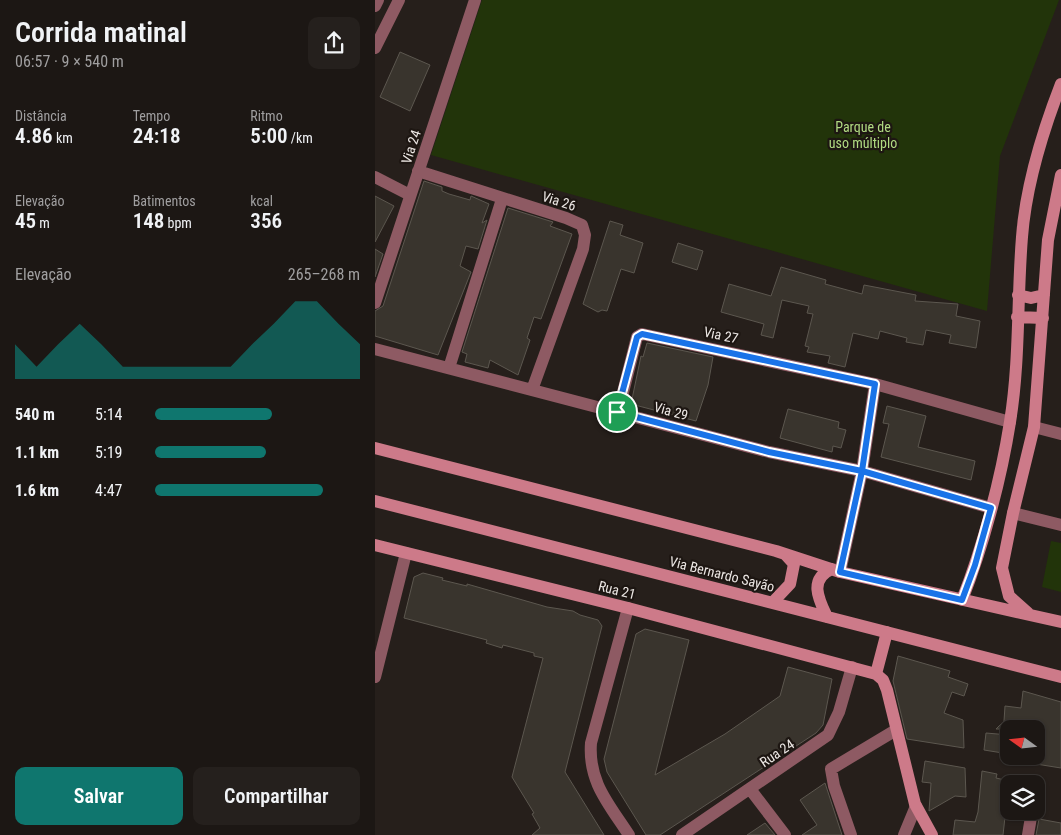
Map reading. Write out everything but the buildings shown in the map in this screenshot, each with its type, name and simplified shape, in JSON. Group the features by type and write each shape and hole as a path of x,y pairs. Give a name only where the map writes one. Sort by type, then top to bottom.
{"street":[{"path":"375,6 378,0"},
{"path":"375,48 399,0"},
{"name":"Via 24","path":"375,303 378,284 410,195 475,0"},
{"path":"962,600 975,565 991,508 1010,422 1022,235 1028,188 1044,129 1061,84"},
{"name":"Via 26","path":"418,171 582,225 585,235 583,249 532,390"},
{"path":"1030,614 1009,596 1002,568 1013,512 1034,426 1048,240 1059,193 1061,175"},
{"path":"375,177 410,195"},
{"path":"449,368 502,199"},
{"path":"1018,295 1031,298 1044,295"},
{"path":"1017,317 1043,318"},
{"name":"Via 27","path":"617,412 637,337 642,334 875,384 1010,422"},
{"name":"Via 29","path":"375,349 769,452 862,471"},
{"path":"836,571 862,471 875,384"},
{"path":"1034,426 1061,434"},
{"path":"375,448 776,551 836,571 1061,622"},
{"path":"862,471 991,508"},
{"name":"Via Bernardo Sayão","path":"375,501 1061,677"},
{"path":"1013,512 1061,525"},
{"name":"Rua 21","path":"375,545 628,608 875,674"},
{"path":"773,602 790,584 794,568 794,564 788,555 776,551"},
{"path":"375,676 406,553"},
{"path":"827,617 817,596 817,586 819,578 836,571"},
{"path":"628,608 613,670 591,743 590,758 592,775 599,790 629,835"},
{"path":"887,632 875,674 883,680 887,690 916,806 932,835"},
{"name":"Rua 24","path":"682,835 828,735 839,712 852,667"},
{"path":"851,835 834,786 831,769 896,730"},
{"path":"750,789 785,835"},
{"path":"904,835 916,806"},
{"path":"1029,835 1031,820"}],"green space":[{"name":"Parque de uso múltiplo","path":"482,0 1059,0 1000,156 987,311 431,155"},
{"path":"1051,541 1061,543 1061,592 1042,587"}],"route":[{"path":"617,412 637,337 642,334 875,384 862,471 991,508 975,565 962,600 840,572 862,471 769,452 617,412"}]}
